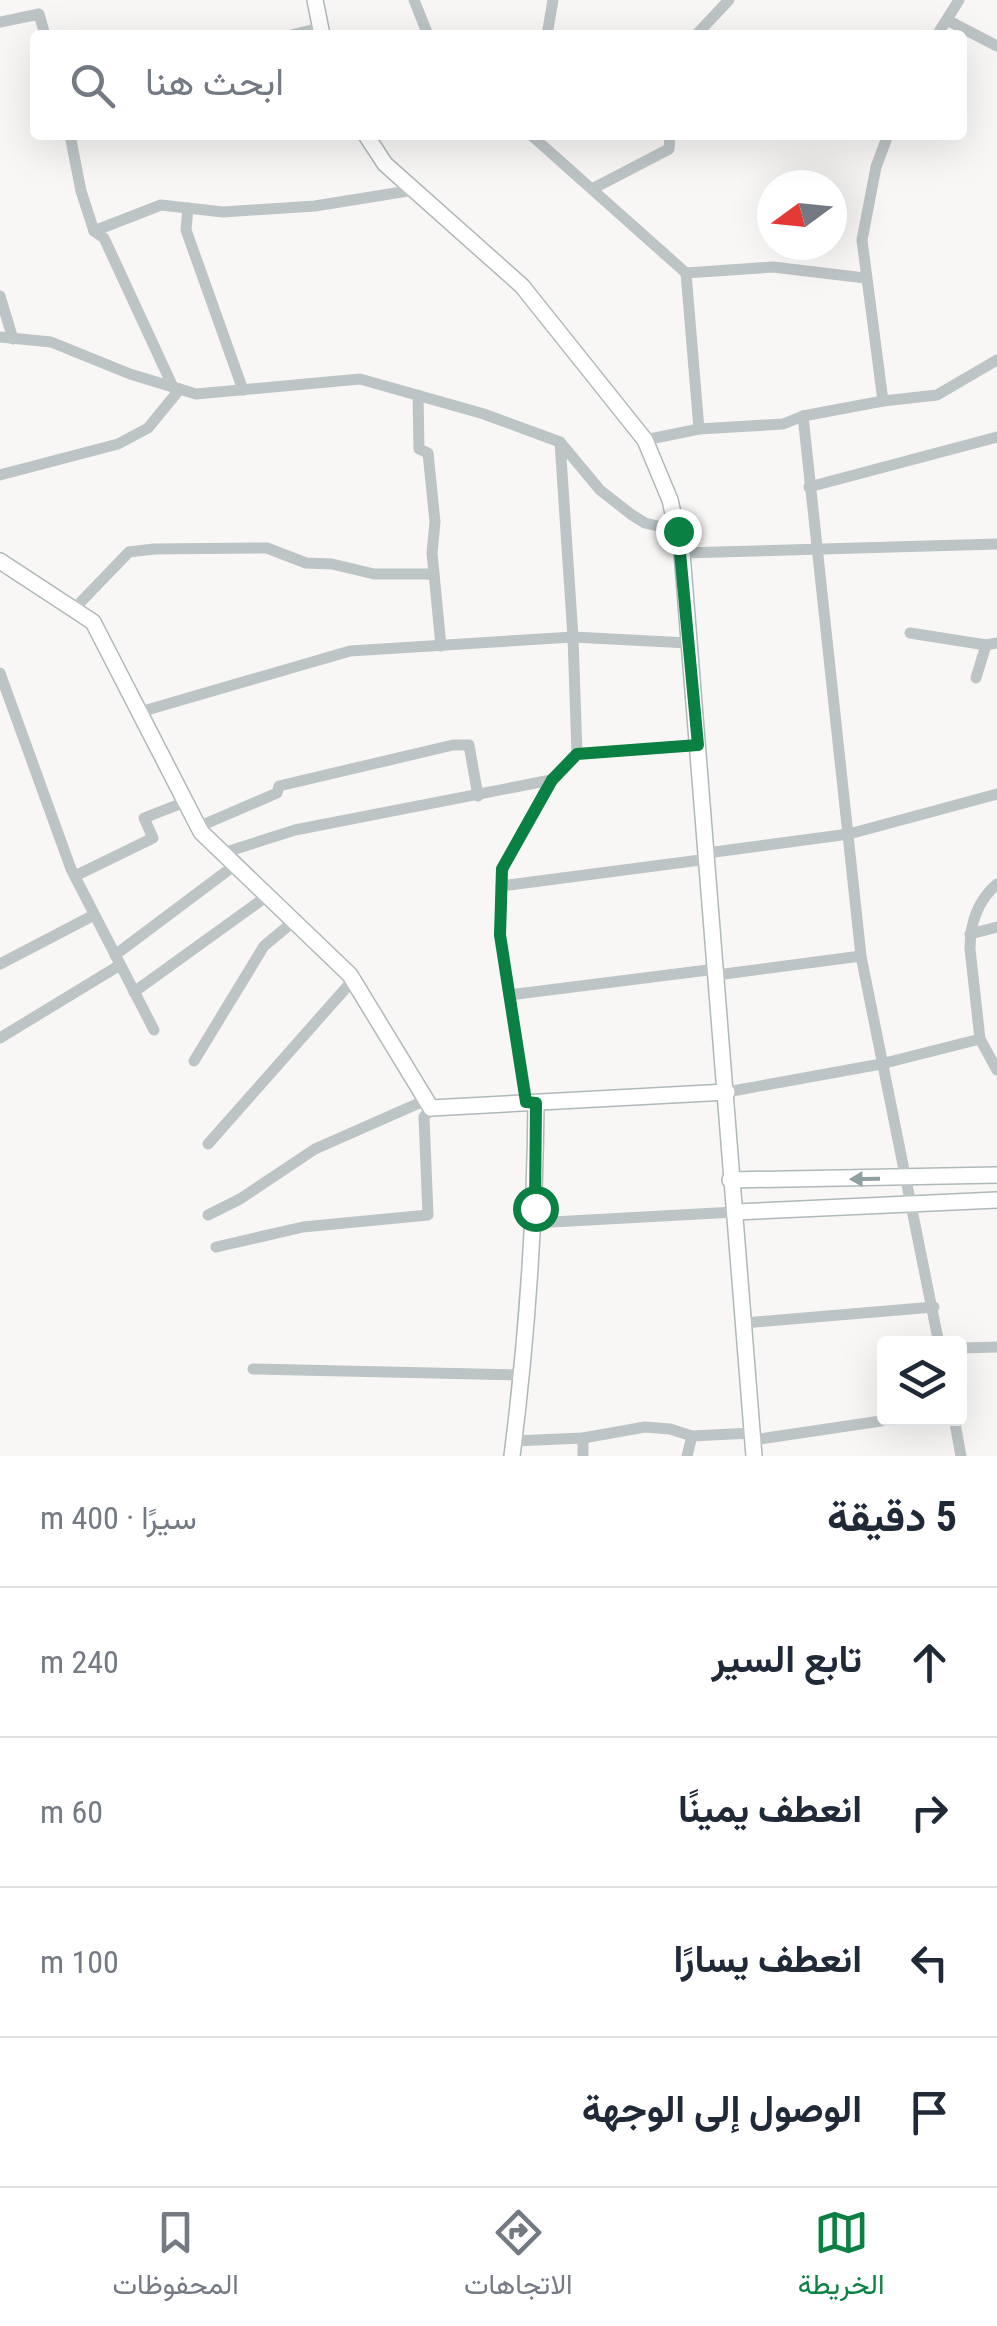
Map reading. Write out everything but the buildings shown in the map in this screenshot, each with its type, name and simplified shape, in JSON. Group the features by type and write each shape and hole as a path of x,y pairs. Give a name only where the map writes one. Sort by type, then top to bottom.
{"street":[{"path":"34,16 46,0"},
{"path":"315,0 321,30"},
{"path":"414,0 426,30"},
{"path":"547,30 553,0"},
{"path":"701,30 729,0"},
{"path":"941,30 959,0"},
{"path":"0,22 39,14 43,30"},
{"path":"946,20 966,30"},
{"path":"967,31 997,46"},
{"path":"71,140 94,231 104,238 176,388"},
{"path":"369,140 385,164 522,286 646,440 678,531 708,856 753,1443"},
{"path":"537,140 686,273 700,429"},
{"path":"592,189 668,149 669,140"},
{"path":"884,401 862,240 876,167 886,140"},
{"path":"94,231 161,205 224,212 314,206 414,190"},
{"path":"188,208 186,230 243,390"},
{"path":"686,273 773,267 865,278"},
{"path":"0,296 6,338 51,342 130,374 196,394 360,380 484,414 560,442 600,490 632,515 678,531"},
{"path":"646,440 700,429 784,424 803,416 937,395 997,360"},
{"path":"0,475 118,444 148,428 176,388"},
{"path":"418,396 419,449 428,453 435,522 434,574 442,646"},
{"path":"803,416 814,547 861,956 938,1336"},
{"path":"809,486 997,438"},
{"path":"560,442 574,638 577,754"},
{"path":"682,552 997,544"},
{"path":"73,610 129,552 154,549 267,548 306,564 332,564 374,574 434,574"},
{"path":"0,561 93,622 198,827 353,980 428,1104 424,1117 428,1215 302,1227 216,1247"},
{"path":"910,633 992,644 976,678"},
{"path":"140,712 350,651 574,638 688,643"},
{"path":"0,673 74,876 154,1030"},
{"path":"198,827 277,793 280,786 453,746 468,745 478,796"},
{"path":"698,745 577,754 552,780 502,869 500,935 531,1102 534,1224 523,1375 513,1448 644,1428 753,1443 877,1422"},
{"path":"0,1038 118,960 229,859 295,830 552,780"},
{"path":"501,886 849,834 997,794"},
{"path":"74,876 153,838 144,818 186,802"},
{"path":"997,884 982,897 970,934 980,1039 992,1051 997,1070"},
{"path":"134,992 268,896"},
{"path":"0,964 94,915"},
{"path":"194,1061 264,946 294,921"},
{"path":"970,934 997,927"},
{"path":"509,995 861,956"},
{"path":"208,1144 353,980"},
{"path":"208,1216 316,1149 428,1104 727,1092 881,1064 980,1039"},
{"path":"730,1180 997,1175"},
{"path":"534,1224 997,1200"},
{"path":"744,1324 934,1307"},
{"path":"967,1348 997,1346"},
{"path":"252,1369 523,1375"},
{"path":"955,1426 961,1456"},
{"path":"687,1456 692,1436"},
{"path":"583,1438 583,1456"}],"route":[{"path":"535,1208 536,1103 526,1102 500,935 502,869 552,780 577,754 698,745 678,531"}]}
